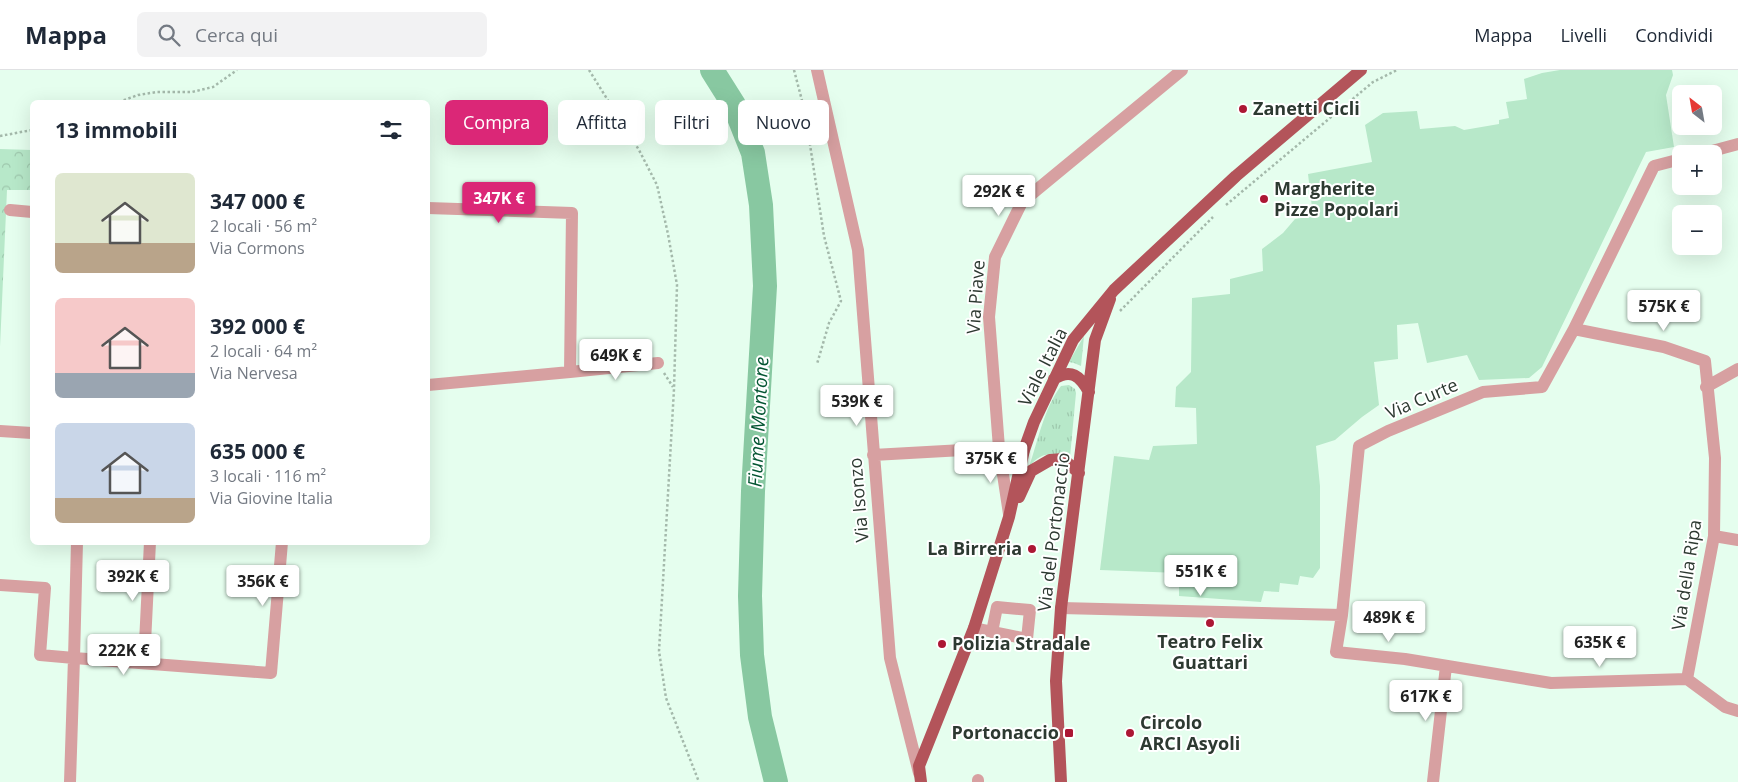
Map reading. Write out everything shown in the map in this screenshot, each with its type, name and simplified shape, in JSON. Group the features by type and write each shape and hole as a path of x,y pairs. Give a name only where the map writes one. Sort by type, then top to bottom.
{"main road":[{"name":"Viale Italia","path":"921,780 919,766 974,628 1009,517 1024,450 1034,422 1073,340 1114,290 1236,176 1361,70"},
{"name":"Via del Portonaccio","path":"1061,782 1056,680 1061,608 1095,340 1114,290"},
{"path":"1054,379 1060,375 1070,373 1078,377 1089,392"},
{"path":"1009,517 1031,471 1050,460 1063,459 1079,472"}],"street":[{"name":"Via Isonzo","path":"817,70 858,250 890,658 921,780"},
{"name":"Via Piave","path":"1009,517 999,448 989,316 995,257 1022,202 1182,70"},
{"path":"1722,148 1738,144"},
{"name":"Via Curte","path":"1446,666 1405,659 1336,652 1342,614 1359,446 1388,431 1483,392 1542,388 1574,329 1654,166 1672,161"},
{"path":"430,208 572,213 570,372"},
{"path":"10,210 30,212"},
{"name":"Via della Ripa","path":"1574,329 1664,346 1704,361 1715,458 1714,536 1687,679"},
{"path":"430,385 658,363"},
{"path":"1706,387 1738,370"},
{"path":"0,431 30,433"},
{"path":"874,455 999,448 1024,450"},
{"path":"1714,536 1738,540"},
{"path":"70,782 77,545"},
{"path":"144,663 150,545"},
{"path":"0,585 45,588 40,655 271,673 282,545"},
{"path":"1061,608 1342,614"},
{"path":"974,628 992,632"},
{"path":"1433,782 1446,666 1551,683 1687,679 1725,707 1738,711"}],"path":[{"path":"124,100 138,95 157,92 192,92 214,88 236,70"},
{"path":"589,70 657,185 677,285 674,389 659,650 666,698 699,782"},
{"path":"794,70 805,112 824,236 841,301 829,323 817,364"},
{"path":"1221,209 1373,82 1397,70"},
{"path":"0,136 30,130"},
{"path":"1118,314 1214,216"},
{"path":"658,363 674,389"}],"green space":[{"path":"1560,70 1672,70 1673,75 1666,95 1674,145 1672,147 1646,152 1542,367 1529,378 1479,380 1467,355 1427,363 1418,323 1397,325 1398,359 1374,362 1379,405 1335,440 1316,446 1320,486 1320,568 1313,578 1300,576 1298,585 1280,583 1279,592 1264,591 1261,602 1179,596 1179,573 1100,570 1114,456 1149,460 1153,446 1197,444 1196,408 1175,407 1176,387 1191,372 1192,298 1230,294 1230,279 1263,271 1262,249 1283,233 1295,219 1313,216 1308,174 1372,162 1365,125 1383,113 1417,111 1420,129 1455,126 1464,130 1499,124 1499,120 1509,118 1506,102 1527,99 1524,79"},
{"path":"0,149 30,150 30,190 7,190 0,347"},
{"path":"1084,336 1081,366 1069,362"},
{"path":"1069,385 1075,389 1076,393 1070,457 1047,454 1038,458 1029,467 1050,404 1061,386"}],"waterway":[{"name":"Fiume Montone","path":"712,70 734,105 753,153 761,205 765,286 753,491 750,596 752,655 760,717 776,782"}],"place":[{"name":"Zanetti Cicli","path":"1243,109"},
{"name":"Margherite Pizze Popolari","path":"1264,199"},
{"name":"La Birreria","path":"1032,549"},
{"name":"Teatro Felix Guattari","path":"1210,623"},
{"name":"Polizia Stradale","path":"942,644"},
{"name":"Portonaccio","path":"1069,733"},
{"name":"Circolo ARCI Asyoli","path":"1130,733"}]}
